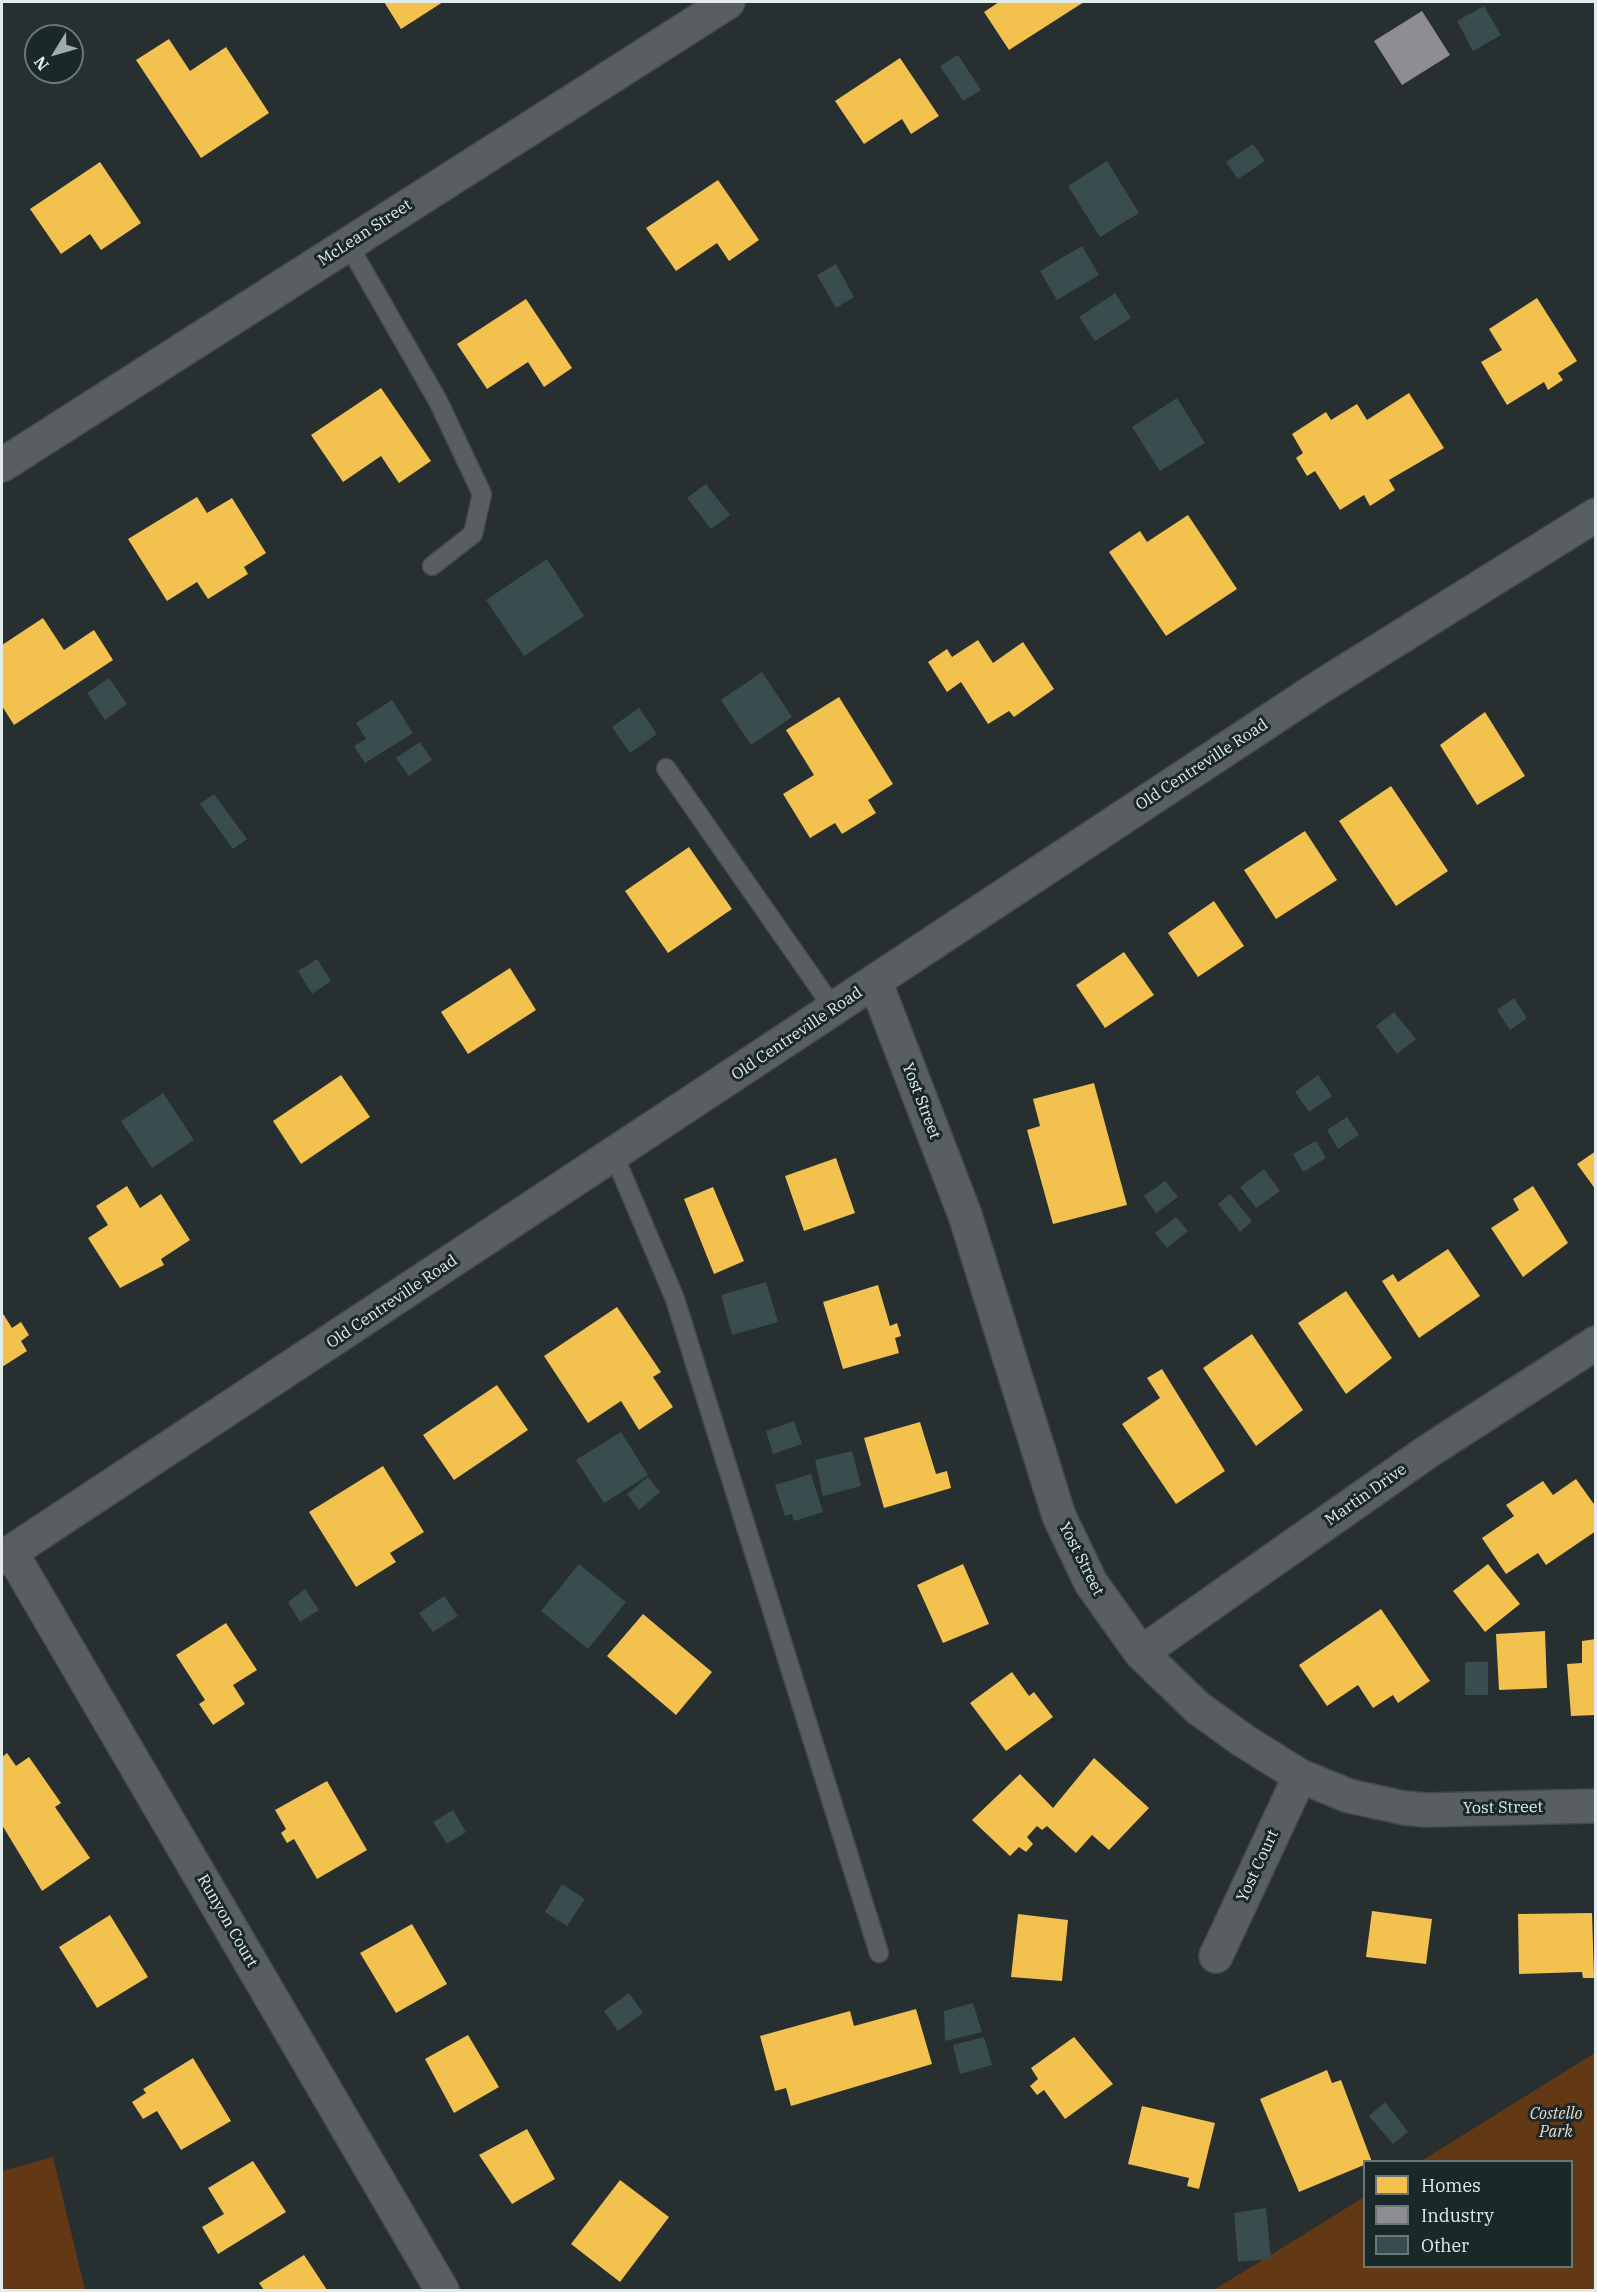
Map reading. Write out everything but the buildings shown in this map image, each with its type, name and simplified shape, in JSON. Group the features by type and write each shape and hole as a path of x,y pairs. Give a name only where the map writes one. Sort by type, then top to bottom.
{"street":[{"name":"McLean Street","path":"2,465 728,2"},
{"name":"Old Centreville Road","path":"6,1555 1317,689 1596,515"},
{"name":"Yost Street","path":"875,981 965,1215 1059,1516 1091,1583 1141,1653 1198,1708 1300,1776 1349,1796 1404,1808 1596,1806"},
{"name":"Martin Drive","path":"1141,1653 1426,1452 1596,1343"},
{"name":"Runyon Court","path":"6,1555 442,2290"},
{"name":"Yost Court","path":"1216,1956 1300,1776"}],"lane":[{"path":"348,244 438,401 482,494 473,534 432,566"},
{"path":"666,768 834,1009"},
{"path":"614,1155 675,1299 879,1953"}],"green space":[{"name":"Costello Park","path":"1595,2053 1595,2290 1214,2290 1363,2198 1363,2268 1573,2268 1573,2160 1423,2160"},
{"path":"53,2157 85,2290 2,2290 2,2171"}]}
